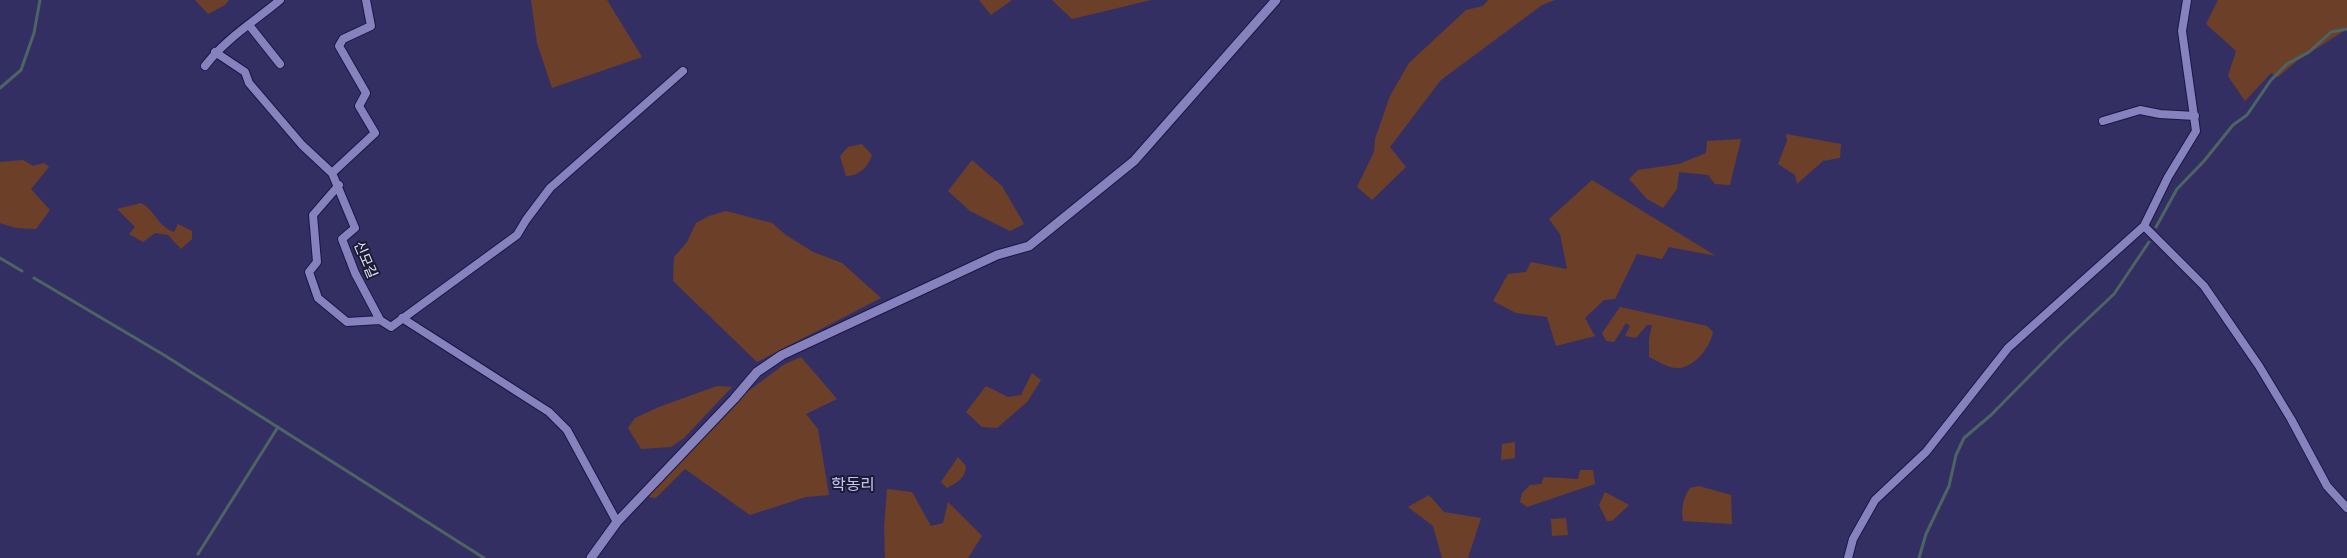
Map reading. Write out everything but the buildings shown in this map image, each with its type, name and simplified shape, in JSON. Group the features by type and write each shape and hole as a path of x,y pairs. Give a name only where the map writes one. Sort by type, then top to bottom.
{"street":[{"path":"205,66 215,52 280,0"},
{"path":"332,172 375,133 359,106 366,93 339,46 343,39 371,26 366,0"},
{"path":"591,558 617,522 734,399 757,372 782,355 997,255 1029,246 1134,161 1276,0"},
{"path":"1848,558 1853,539 1875,500 1926,452 2008,348 2144,226 2168,178 2196,131 2182,31 2187,0"},
{"path":"249,25 280,64"},
{"name":"신모길","path":"215,52 245,72 249,83 302,145 332,172 339,185 355,228 342,239 355,273 380,320 391,327 402,318"},
{"path":"617,522 567,430 549,412 402,318 517,235 550,188 684,71"},
{"path":"2103,121 2140,110 2160,114 2195,116"},
{"path":"339,185 313,215 317,262 309,272 318,298 347,322 380,320"},
{"path":"2144,226 2204,286 2259,366 2327,486 2347,508"}],"shaded area":[{"path":"195,0 229,0 225,5 208,14"},
{"path":"531,0 607,0 642,57 552,88 537,43"},
{"path":"979,0 1012,0 991,15"},
{"path":"1052,0 1151,0 1072,19"},
{"path":"1488,0 1555,0 1542,5 1441,80 1390,147 1406,167 1372,200 1357,187 1374,152 1375,139 1390,96 1409,63 1466,10 1483,6"},
{"path":"2218,0 2347,0 2347,29 2297,61 2278,77 2271,73 2245,101 2228,76 2236,51 2206,24"},
{"path":"1786,134 1841,144 1840,158 1823,161 1797,184 1795,175 1778,164 1787,141"},
{"path":"1741,139 1730,185 1715,184 1708,175 1679,172 1677,189 1663,208 1647,199 1629,179 1638,170 1679,164 1706,153 1707,141"},
{"path":"862,144 872,155 870,159 859,173 846,176 840,156 848,147"},
{"path":"23,160 33,166 44,163 49,167 31,189 50,210 36,229 16,228 0,223 0,162"},
{"path":"972,160 1002,186 1024,224 1010,231 970,211 948,191"},
{"path":"1592,180 1716,256 1669,247 1662,259 1637,254 1615,299 1604,300 1585,318 1595,336 1556,346 1547,317 1516,313 1493,301 1508,274 1526,272 1531,262 1567,269 1560,234 1549,219"},
{"path":"141,203 169,230 174,232 178,224 192,231 192,239 181,249 168,235 155,233 143,242 129,234 135,227 117,209"},
{"path":"726,211 772,223 786,235 813,252 842,263 881,298 757,362 673,281 674,257 687,242 696,223 709,216"},
{"path":"1620,307 1707,326 1713,332 1709,344 1691,364 1675,368 1649,357 1649,339 1652,325 1647,325 1636,338 1625,336 1630,326 1626,323 1614,342 1606,341 1602,333"},
{"path":"801,357 837,399 806,414 818,429 829,495 806,497 750,515 685,469 656,498 649,497 652,485 747,392 785,364"},
{"path":"1032,373 1041,380 1027,402 997,428 982,427 966,412 986,386 1008,397 1021,395"},
{"path":"717,386 732,387 684,438 671,447 641,449 628,428 635,418 659,407"},
{"path":"1515,442 1515,458 1501,460 1502,444"},
{"path":"958,457 966,466 964,474 958,482 947,488 941,482"},
{"path":"1580,470 1593,470 1595,484 1527,507 1520,502 1522,493 1530,485 1541,484 1544,477 1578,479"},
{"path":"1699,486 1731,495 1732,524 1683,521 1682,508 1686,496 1690,488"},
{"path":"887,489 912,492 931,526 943,523 948,502 982,536 968,558 885,558 884,528"},
{"path":"1605,492 1629,505 1612,521 1607,521 1599,505"},
{"path":"1429,495 1444,512 1481,518 1468,558 1442,558 1433,526 1408,507"},
{"path":"1566,518 1568,535 1552,536 1551,519"}],"waterway":[{"path":"0,88 21,70 34,33 40,0"},
{"path":"2156,227 2177,189 2204,161 2233,125 2247,115 2271,80 2287,64 2309,52 2331,32 2347,29"},
{"path":"1919,558 1926,534 1949,486 1956,455 1964,438 1991,415 2062,343 2114,294 2149,242"},
{"path":"0,258 22,271"},
{"path":"34,278 164,355 484,558"},
{"path":"198,554 278,427"}],"district":[{"name":"학동리","path":"853,485"}]}
